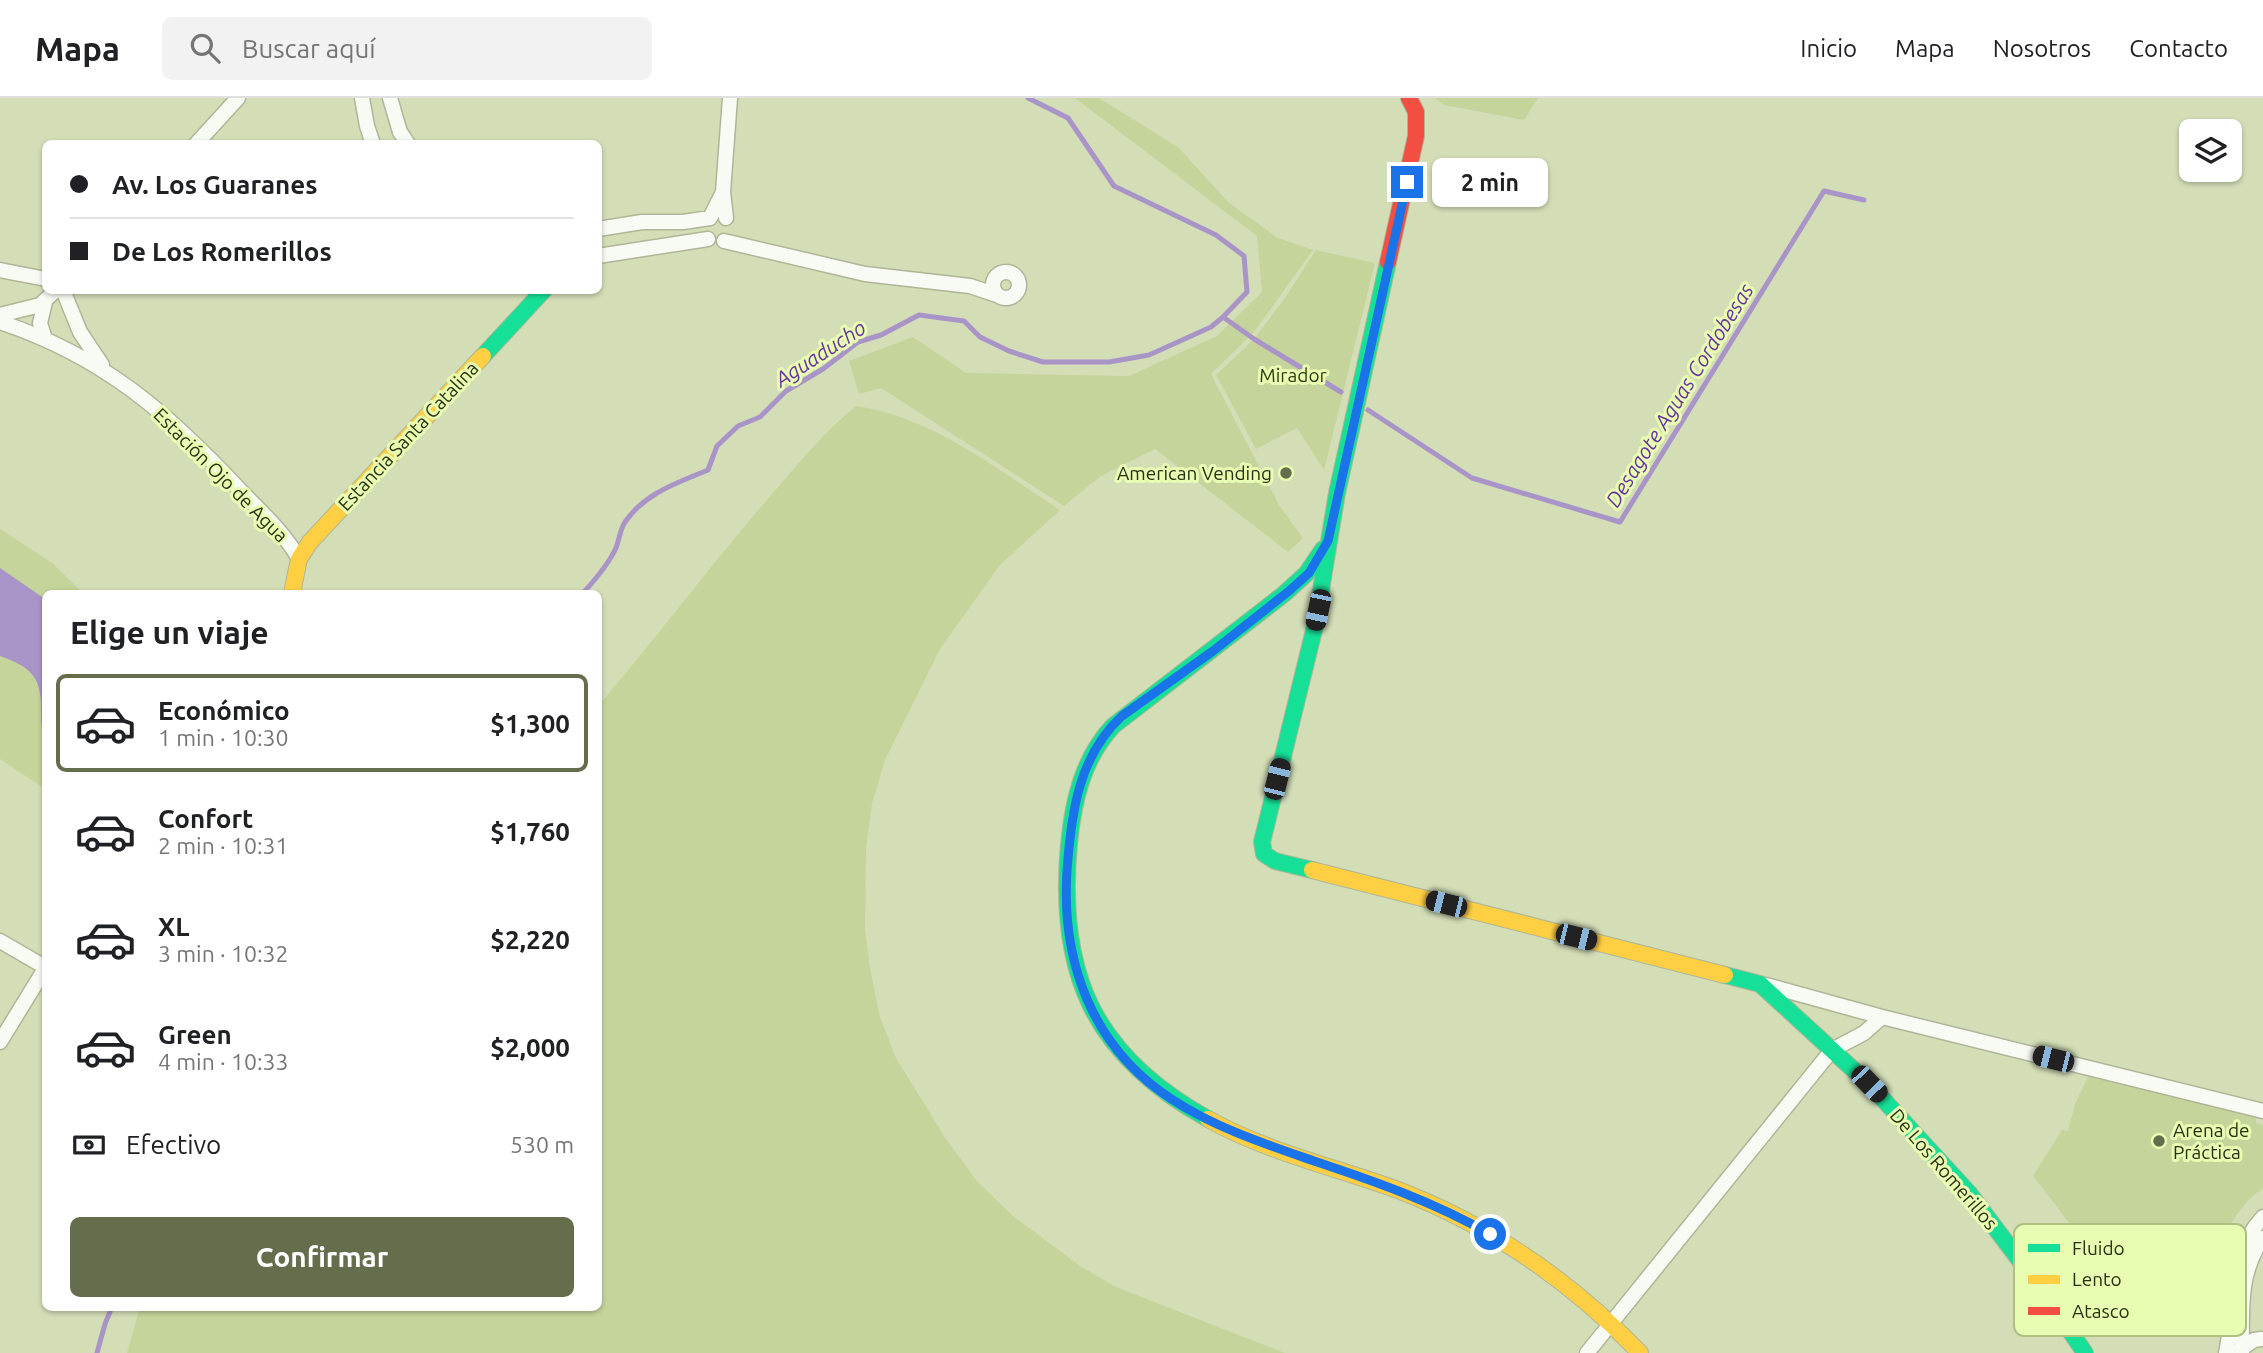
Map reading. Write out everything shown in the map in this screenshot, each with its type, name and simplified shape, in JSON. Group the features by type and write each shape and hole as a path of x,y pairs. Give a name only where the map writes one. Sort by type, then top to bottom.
{"street":[{"path":"201,140 238,98"},
{"path":"362,98 372,140"},
{"path":"390,98 400,132 405,140"},
{"path":"724,241 730,236 723,192 730,98"},
{"name":"De Los Romerillos","path":"1413,105 1418,124 1414,147 1328,541 1315,626 1264,830 1264,854 1275,861 1760,984 1900,1116 1969,1193 2014,1253"},
{"path":"723,192 704,230 708,239 713,242 724,241 865,274 970,286 1003,299 1011,298 1020,285 1017,277 1009,272 970,286"},
{"path":"602,228 642,222 683,222 718,215 729,223 734,236 746,246"},
{"path":"602,255 708,239"},
{"path":"0,270 42,278"},
{"path":"997,276 993,284 997,295"},
{"path":"0,315 23,311 45,302 52,294"},
{"path":"65,294 80,332 105,369"},
{"name":"Estancia Santa Catalina","path":"293,590 299,559 330,518 540,294"},
{"path":"45,302 40,323 46,339"},
{"path":"0,321 46,339 105,369"},
{"name":"Estación Ojo de Agua","path":"105,369 143,396 202,449 278,528 299,559"},
{"path":"1328,541 1309,573 1289,591 1213,651 1122,716 1108,729 1096,748 1077,796 1070,829 1067,876 1069,936 1085,998 1094,1017 1121,1054 1143,1078 1172,1100 1212,1123 1394,1189 1470,1223 1529,1256 1611,1321 1640,1353"},
{"path":"0,940 42,965"},
{"path":"0,1042 42,972"},
{"path":"1760,984 1882,1017 2263,1111"},
{"path":"1587,1353 1832,1050 1864,1033 1882,1017"},
{"path":"2246,1241 2263,1217"},
{"path":"2246,1277 2253,1255 2263,1238"},
{"path":"2246,1331 2262,1339"},
{"name":"De Los Romerillos","path":"2073,1336 2085,1353"},
{"path":"2237,1352 2254,1340 2262,1339"}],"green space":[{"path":"1075,98 1099,98 1178,147 1229,203 1278,238 1313,250 1254,332 1211,374 1279,505 1303,538 1288,552 1155,449 1101,476 1064,506 881,388 859,394 849,361 913,337 966,373 1129,376 1217,336 1262,292 1257,236"},
{"path":"1435,98 1538,98 1524,120 1444,105"},
{"name":"Mirador","path":"1316,250 1375,263 1324,470 1297,428 1256,449 1216,375 1254,339"},
{"path":"856,406 911,421 963,447 1060,510 1000,565 940,649 885,760 872,804 866,848 865,928 880,1017 896,1058 946,1139 976,1180 1013,1216 1080,1266 1116,1287 1285,1353 127,1353 139,1311 602,1311 602,701 772,494"},
{"path":"0,529 52,563 80,590 42,590 42,787 0,759"},
{"name":"Arena de Práctica","path":"2089,1075 2256,1117 2256,1123 2263,1125 2263,1188 2247,1202 2231,1224 2070,1224 2033,1176 2062,1130 2068,1131 2075,1104"}],"shaded area":[{"path":"0,568 42,597 42,728 41,699 37,682 20,664 0,656"}],"waterway":[{"name":"Desagote Aguas Cordobesas","path":"1028,98 1068,118 1114,186 1216,235 1244,256 1247,292 1223,317 1341,392"},
{"name":"Desagote Aguas Cordobesas","path":"1368,410 1472,478 1620,522 1824,191 1864,200"},
{"name":"Aguaducho","path":"586,590 613,554 625,522 642,503 662,490 708,470 717,446 738,426 760,417 786,391 823,369 858,342 881,335 919,315 964,321 980,337 1009,351 1043,362 1109,362 1149,355 1211,327 1223,317"},
{"name":"Aguaducho","path":"97,1353 110,1311"}],"traffic: fast":[{"path":"1312,870 1275,861 1264,854 1262,842 1315,626 1337,493 1388,262"},
{"path":"483,356 540,294"},
{"path":"1208,1119 1169,1094 1136,1067 1110,1038 1091,1006 1077,971 1069,932 1067,890 1073,812 1087,766 1113,726 1284,594 1306,574 1323,549"},
{"path":"1725,975 1760,984 1869,1084 1969,1193 2014,1253"},
{"path":"2073,1336 2085,1353"}],"traffic: slow":[{"path":"293,590 299,559 310,542 483,356"},
{"path":"1312,870 1725,975"},
{"path":"1208,1119 1277,1150 1398,1190 1432,1204 1497,1238 1558,1279 1640,1353"}],"traffic: jam":[{"path":"1388,262 1416,136 1416,112 1409,98"}],"place":[{"name":"American Vending","path":"1286,473"},
{"name":"Arena de Práctica","path":"2159,1141"}],"route":[{"path":"1407,182 1328,541 1309,573 1289,591 1108,729 1085,771 1077,796 1070,829 1066,907 1073,958 1085,998 1094,1017 1121,1054 1143,1078 1172,1100 1212,1123 1438,1207 1490,1234"}]}
